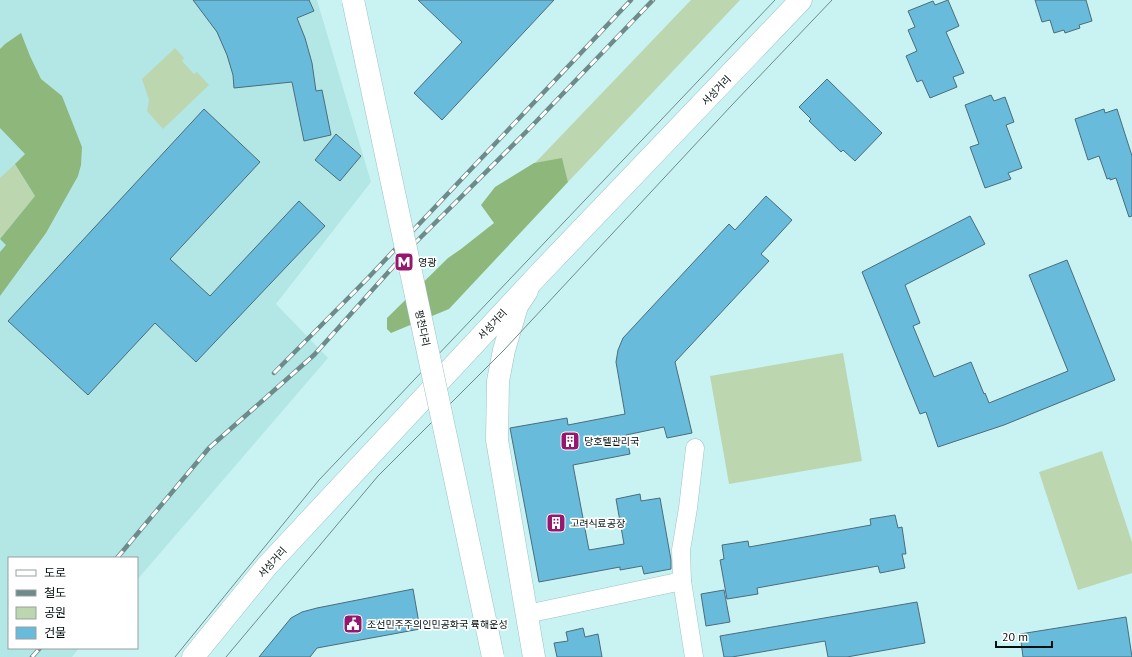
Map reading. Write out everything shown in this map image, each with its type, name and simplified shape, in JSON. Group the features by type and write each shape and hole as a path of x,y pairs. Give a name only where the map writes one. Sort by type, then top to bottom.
{"street":[{"name":"평천다리","path":"353,0 493,657"},
{"name":"서성거리","path":"193,657 267,566 541,272 801,0"},
{"path":"534,657 497,440 498,381 504,350 516,306 541,272"},
{"path":"694,657 682,581 681,550 688,508 695,448"},
{"path":"527,614 682,581"}],"shaded area":[{"path":"0,0 317,0 371,182 276,304 328,358 138,579 138,557 8,557 8,649 78,649 72,657 0,657"}],"green space":[{"path":"691,0 740,0 568,182 562,159 535,163"},
{"path":"21,33 41,79 62,96 82,147 81,165 78,176 46,233 0,296 0,252 6,245 0,239 35,196 15,164 25,154 0,128 0,49"},
{"path":"175,48 184,58 182,61 194,74 197,72 209,85 163,129 147,111 149,100 142,79"},
{"path":"562,158 568,182 449,309 391,333 387,329 387,318 448,258 494,223 481,205 495,187 534,163"},
{"path":"15,164 35,196 0,239 0,178"},
{"path":"843,353 862,461 729,484 710,376"},
{"path":"1102,451 1132,542 1132,573 1078,590 1039,472"}],"building":[{"path":"193,0 309,0 314,11 297,18 305,38 312,63 316,91 322,90 331,135 304,141 292,82 234,88 233,75 227,55 217,32"},
{"path":"418,0 554,0 442,120 414,93 462,42"},
{"path":"948,0 959,26 946,32 964,73 953,77 957,87 930,98 922,80 917,82 906,56 917,51 908,30 915,27 908,11 933,1 935,5"},
{"path":"1035,0 1086,0 1092,21 1079,25 1080,28 1065,33 1064,30 1054,33 1050,20 1042,22"},
{"path":"827,79 882,133 855,161 843,150 841,152 809,121 811,119 799,107"},
{"path":"991,95 994,101 1005,97 1014,122 1006,125 1022,168 1008,173 1011,179 985,188 970,147 979,144 965,105"},
{"path":"204,109 260,162 170,259 210,296 299,201 325,226 196,362 155,323 88,395 8,321"},
{"path":"1104,109 1105,113 1117,109 1132,156 1132,216 1129,217 1116,178 1110,180 1110,178 1107,179 1099,156 1088,160 1075,119"},
{"path":"336,134 361,156 340,181 315,160"},
{"path":"766,196 792,220 761,254 769,261 675,362 692,433 667,438 664,427 626,435 630,454 573,465 589,550 624,544 616,499 640,494 641,501 660,498 671,560 671,569 644,574 642,566 620,570 620,567 539,582 510,428 567,418 568,425 625,414 616,362 618,350 623,338 729,224 735,230"},
{"path":"970,216 985,244 905,285 920,323 913,326 934,377 971,362 989,403 1068,371 1029,275 1067,260 1115,380 1004,425 938,447 926,412 920,414 862,272"},
{"path":"895,515 898,528 902,527 906,554 902,554 905,568 880,573 878,566 757,588 758,594 727,599 720,560 724,559 722,545 748,541 749,547 871,525 870,519"},
{"name":"조선민주주의인민공화국 륙해운성","path":"413,589 420,629 317,648 310,657 259,657 291,618 302,612"},
{"path":"724,590 730,622 706,626 701,594"},
{"path":"917,602 925,643 847,657 828,657 825,641 732,657 724,657 720,636"},
{"path":"1126,617 1132,657 1023,657 1020,634"},
{"path":"583,628 585,637 598,634 602,657 557,657 554,643 568,641 566,632"}],"tram line":[{"path":"175,657 319,480 775,0"},
{"path":"226,657 378,476 504,350 731,106 832,0"}],"railway":[{"path":"274,373 368,278 631,0"},
{"path":"118,557 209,448 314,355 410,248 527,131 653,0"},
{"path":"32,657 39,649"}],"place":[{"name":"영광","path":"404,262"},
{"name":"당호텔관리국","path":"570,441"},
{"name":"고려식료공장","path":"556,523"},
{"name":"조선민주주의인민공화국 륙해운성","path":"353,624"}]}
